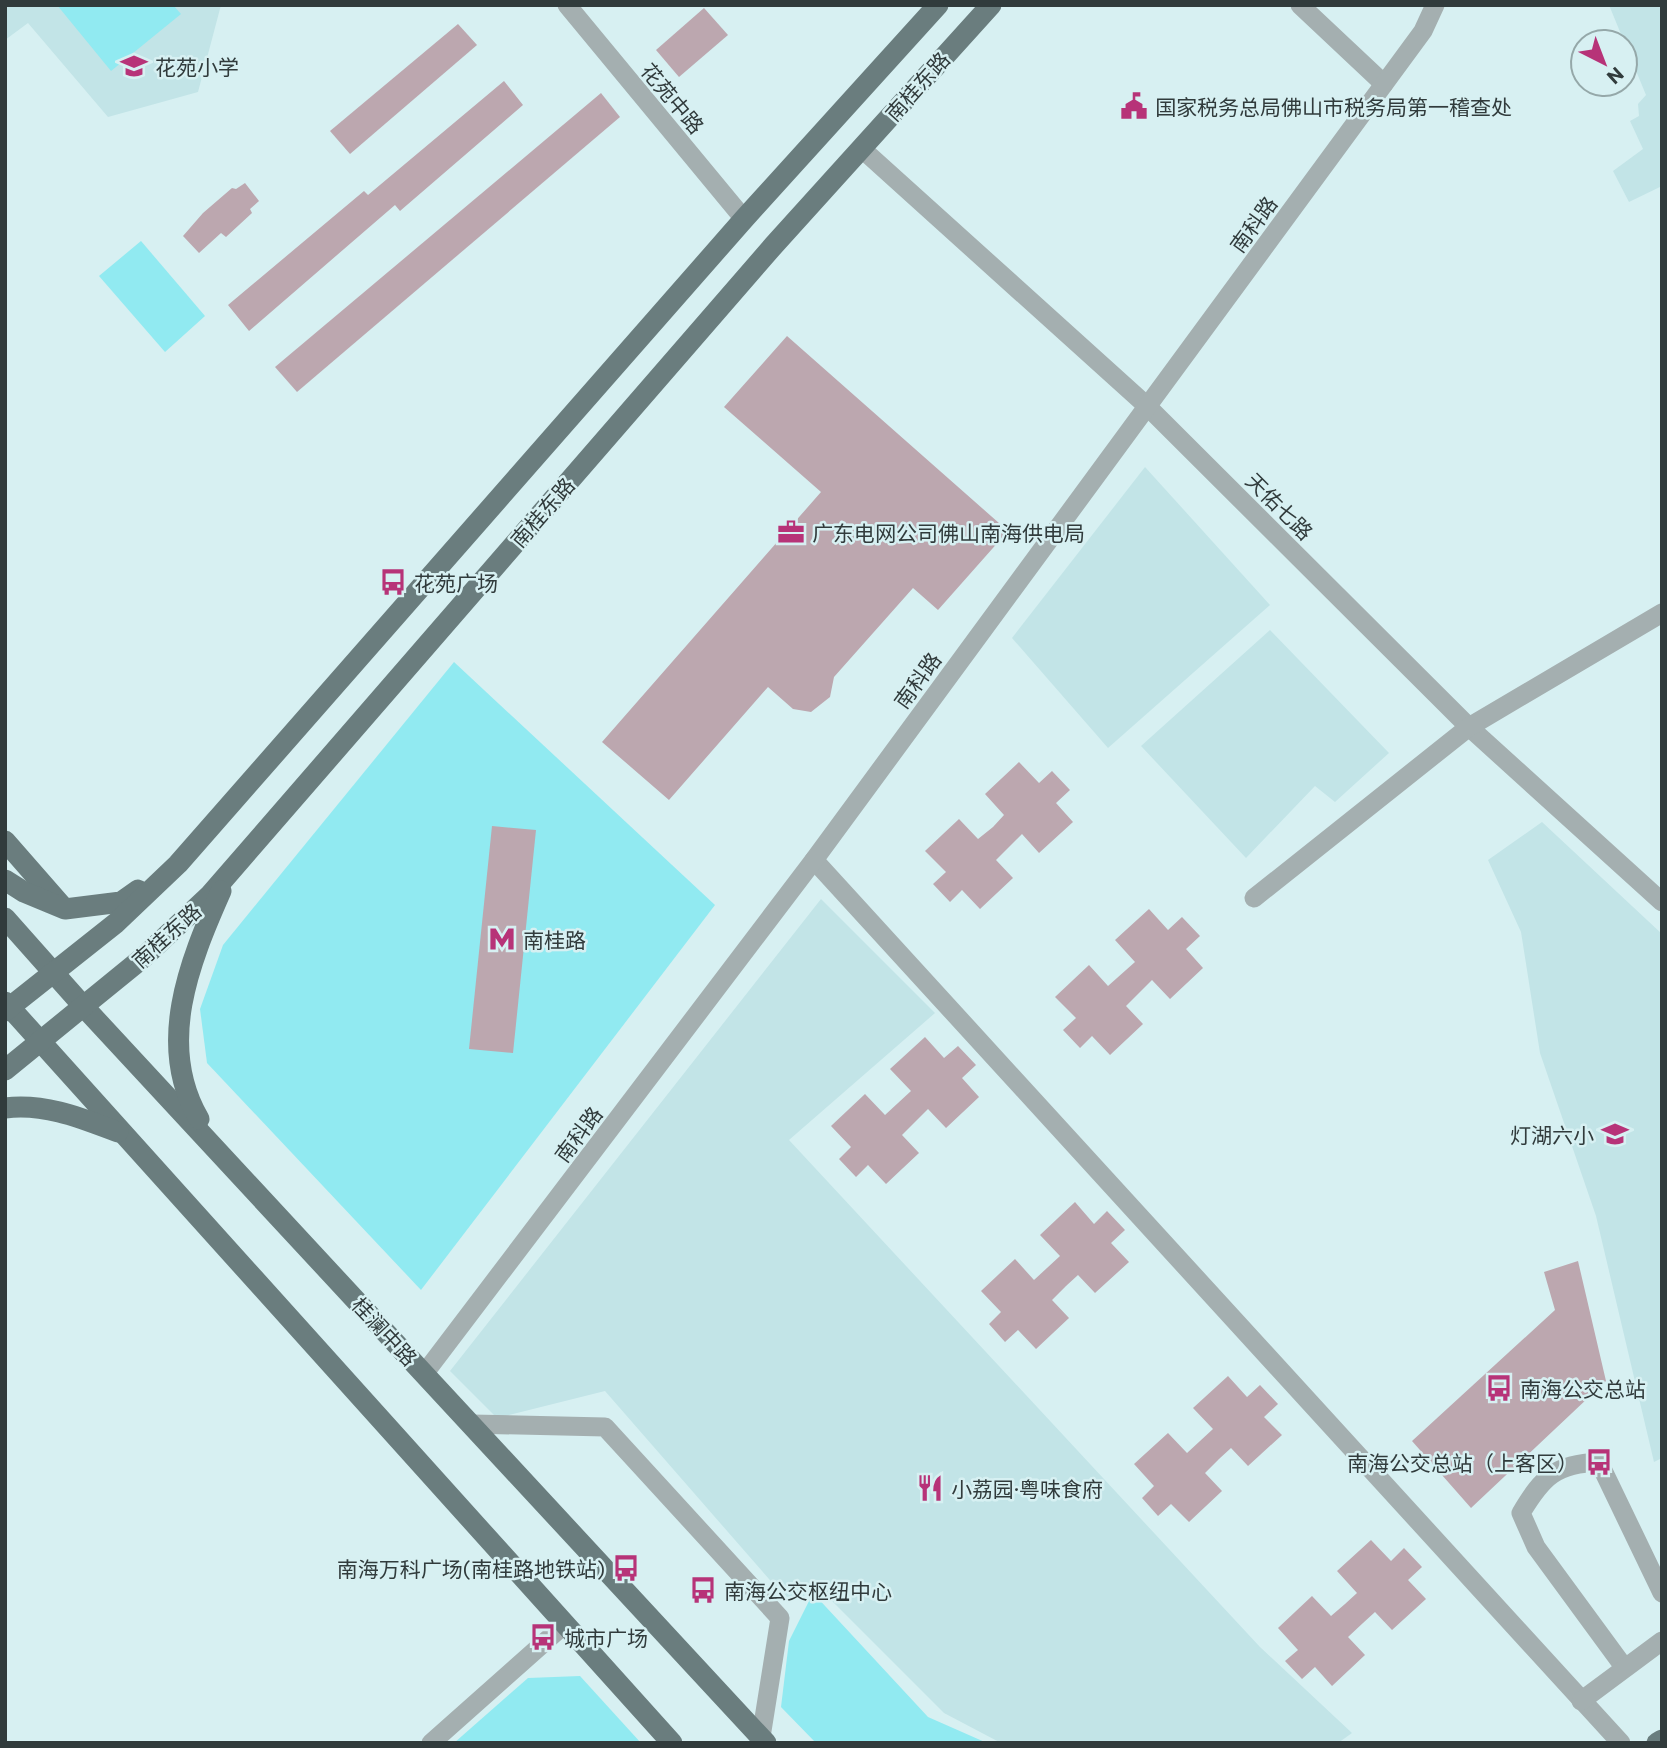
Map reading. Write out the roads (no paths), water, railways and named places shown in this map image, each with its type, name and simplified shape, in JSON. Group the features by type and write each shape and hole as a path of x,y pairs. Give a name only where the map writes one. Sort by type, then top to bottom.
{"main road":[{"name":"南桂东路","path":"7,1007 116,923 188,853 744,219 938,5"},
{"name":"南桂东路","path":"5,1070 145,956 229,873 861,148 990,5"},
{"path":"5,841 65,909"},
{"path":"5,880 24,892 65,909 121,902 188,853"},
{"path":"220,1154 185,1095 177,1041 188,969 229,873"},
{"name":"桂澜中路","path":"5,918 84,1007 764,1740"},
{"path":"7,1007 672,1743"},
{"path":"5,1108 26,1105 72,1114 123,1134"}],"street":[{"name":"花苑中路","path":"566,5 744,219"},
{"path":"1300,5 1384,84"},
{"name":"南科路","path":"424,1374 814,860 1423,31 1435,5"},
{"name":"天佑七路","path":"861,148 1147,406 1469,727 1662,902"},
{"path":"1254,898 1469,727 1662,613"},
{"path":"814,860 1620,1743"},
{"path":"471,1424 605,1427 780,1618 764,1740"},
{"path":"1624,1667 1536,1547 1521,1513 1536,1487 1568,1464 1599,1462 1662,1592"},
{"path":"431,1743 565,1624"},
{"path":"1581,1701 1662,1641"}],"place":[{"name":"花苑小学","path":"134,66"},
{"name":"国家税务总局佛山市税务局第一稽查处","path":"1134,106"},
{"name":"广东电网公司佛山南海供电局","path":"791,532"},
{"name":"花苑广场","path":"393,582"},
{"name":"南桂路","path":"502,939"},
{"name":"灯湖六小","path":"1615,1134"},
{"name":"南海公交总站","path":"1499,1388"},
{"name":"南海公交总站（上客区）","path":"1599,1462"},
{"name":"小荔园·粤味食府","path":"930,1488"},
{"name":"南海万科广场(南桂路地铁站)","path":"626,1568"},
{"name":"南海公交枢纽中心","path":"703,1590"},
{"name":"城市广场","path":"543,1637"}]}
